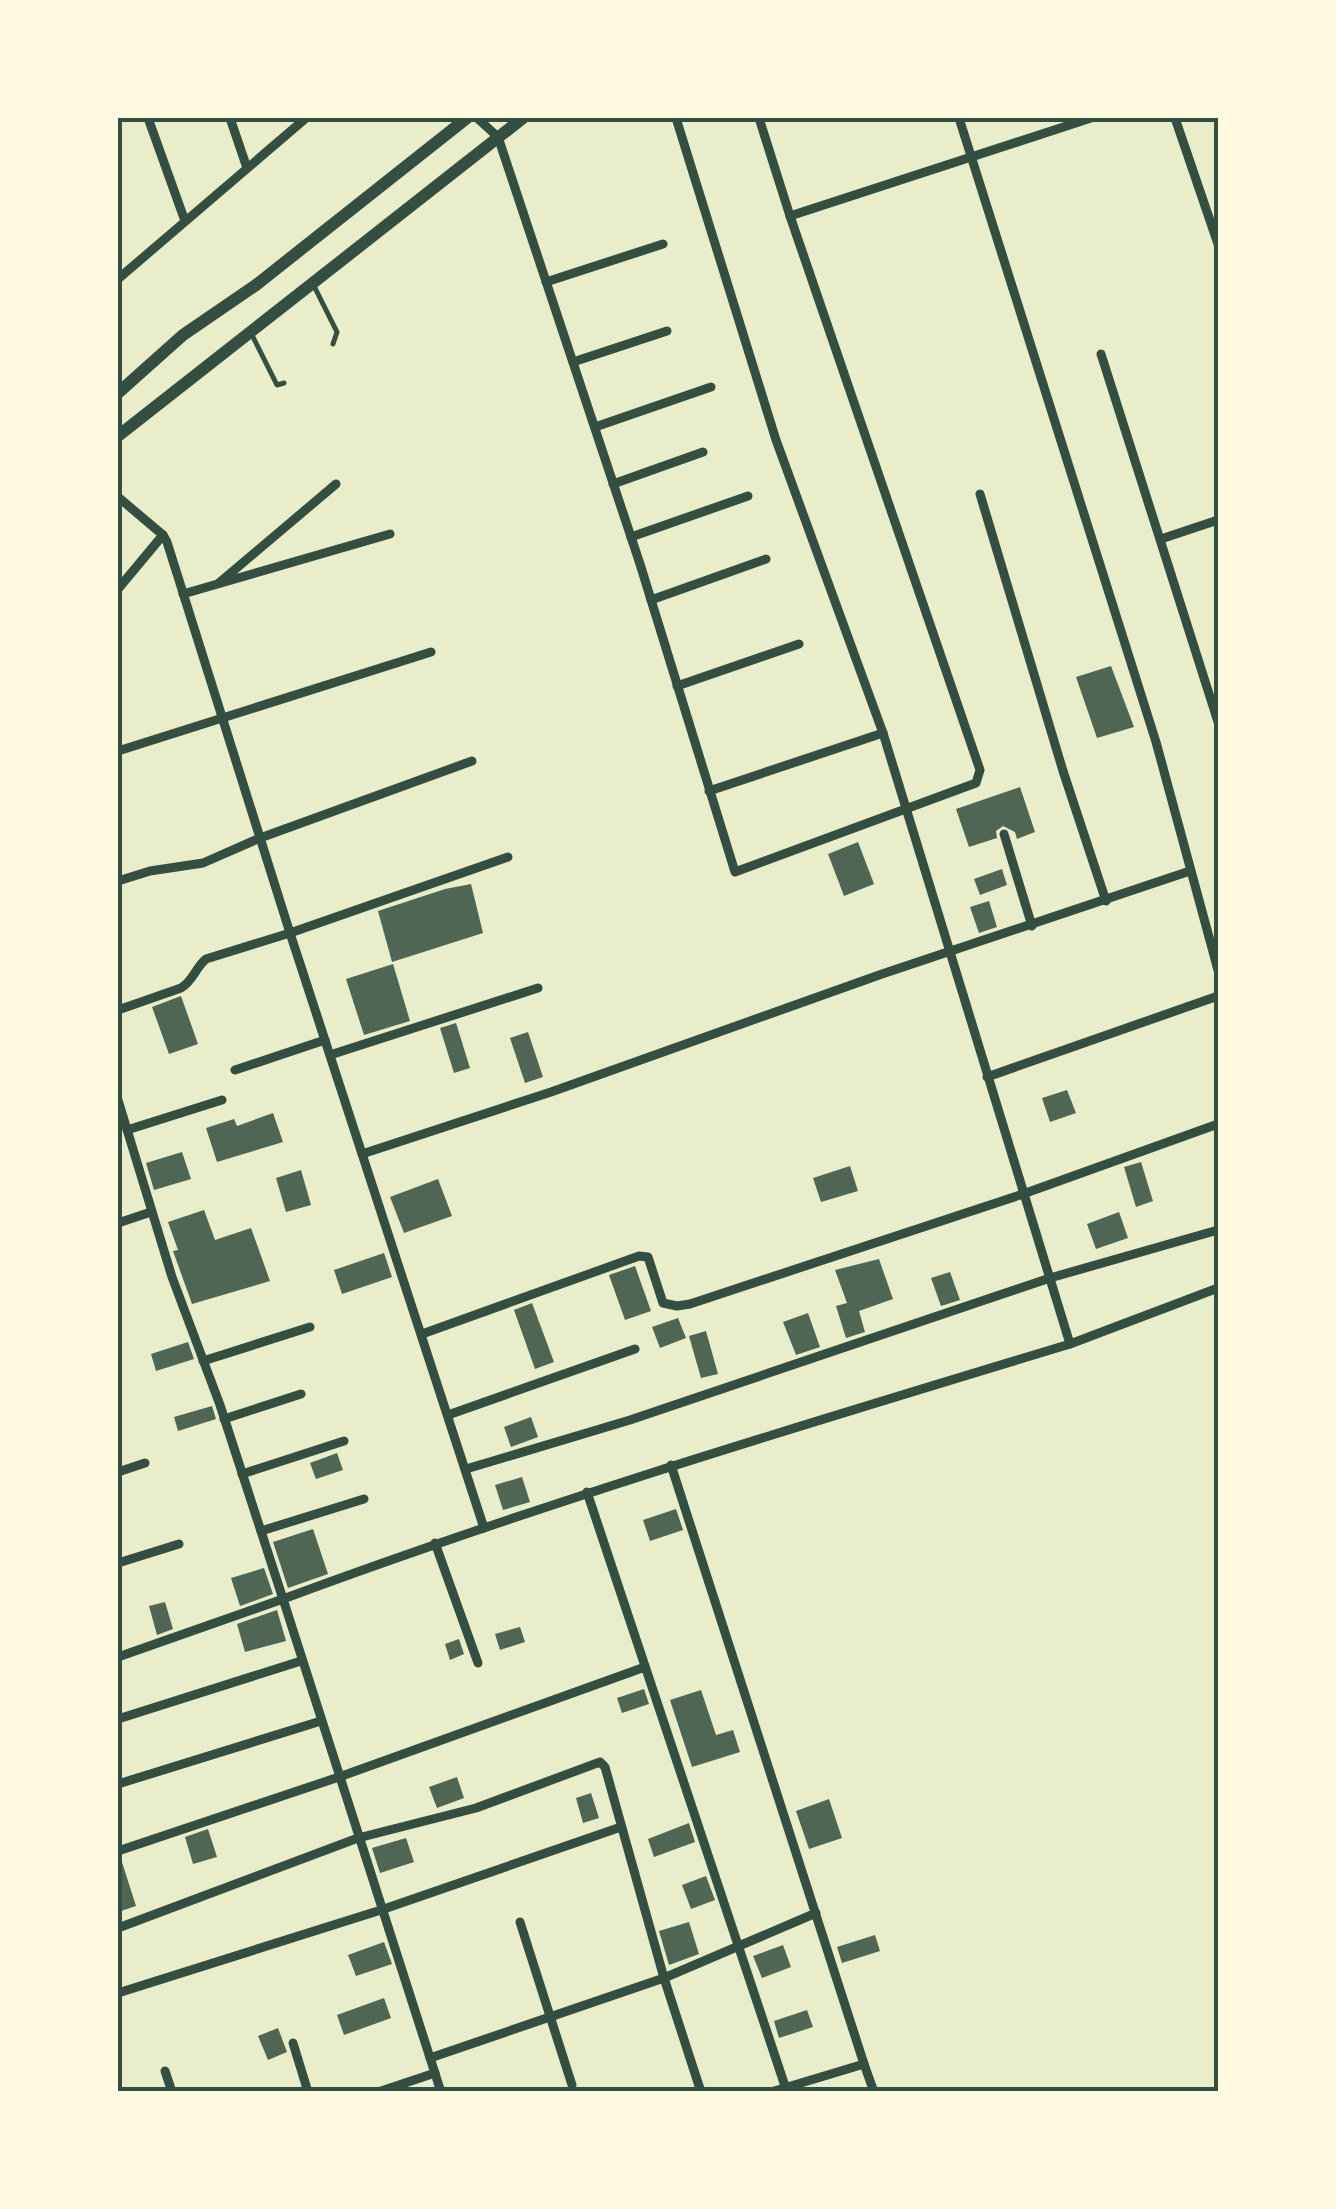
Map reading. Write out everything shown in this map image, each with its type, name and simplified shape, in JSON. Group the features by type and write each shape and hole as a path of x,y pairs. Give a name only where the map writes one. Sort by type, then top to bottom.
{"main road":[{"path":"118,393 184,335 256,285 467,118"},
{"path":"118,436 523,118"}],"street":[{"path":"148,118 185,221"},
{"path":"230,118 247,168"},
{"path":"118,278 306,118"},
{"path":"477,118 498,137 614,484 735,872 976,782 980,770 759,118"},
{"path":"676,118 776,440 883,732 1070,1344"},
{"path":"959,118 1156,742 1218,970"},
{"path":"790,216 1092,118"},
{"path":"1175,118 1218,244"},
{"path":"546,282 662,244"},
{"path":"118,266 143,256"},
{"path":"573,362 667,332"},
{"path":"1101,354 1218,722"},
{"path":"595,427 711,387"},
{"path":"614,484 703,452"},
{"path":"216,586 336,484"},
{"path":"980,494 1106,901"},
{"path":"631,537 748,496"},
{"path":"118,498 163,535 484,1528"},
{"path":"1160,540 1218,520"},
{"path":"183,594 390,534"},
{"path":"118,588 163,535"},
{"path":"651,600 766,559"},
{"path":"677,686 800,644"},
{"path":"118,752 431,652"},
{"path":"709,791 883,732"},
{"path":"118,882 203,863 260,838 472,761"},
{"path":"1004,834 1032,926"},
{"path":"118,1010 181,988 190,982 206,958 290,933 508,856"},
{"path":"362,1154 1190,871"},
{"path":"330,1055 538,988"},
{"path":"988,1077 1218,996"},
{"path":"235,1070 325,1040"},
{"path":"127,1130 222,1100"},
{"path":"118,1102 441,2092"},
{"path":"422,1334 639,1256 648,1258 664,1303 690,1304 1022,1194 1218,1124"},
{"path":"118,1223 151,1212"},
{"path":"466,1469 630,1420 1050,1278 1218,1230"},
{"path":"118,1657 435,1542 1070,1344 1218,1288"},
{"path":"203,1361 310,1327"},
{"path":"448,1416 635,1349"},
{"path":"224,1420 301,1394"},
{"path":"242,1474 344,1441"},
{"path":"118,1472 145,1463"},
{"path":"672,1465 874,2092"},
{"path":"587,1492 786,2089"},
{"path":"261,1532 364,1499"},
{"path":"435,1542 478,1664"},
{"path":"118,1563 180,1544"},
{"path":"118,1719 301,1661"},
{"path":"118,1851 645,1667"},
{"path":"118,1784 322,1722"},
{"path":"118,1928 358,1838 476,1808 600,1762 604,1764 664,1978 701,2092"},
{"path":"118,1993 380,1910 621,1827"},
{"path":"430,2058 664,1978 816,1913"},
{"path":"520,1922 572,2085"},
{"path":"293,2043 308,2092"},
{"path":"771,2092 864,2064"},
{"path":"165,2072 172,2092"},
{"path":"378,2092 435,2073"}],"lane":[{"path":"313,284 337,332 333,344"},
{"path":"251,333 272,378 277,385 284,383"}],"building":[{"path":"1111,666 1134,727 1097,738 1076,677"},
{"path":"1020,787 1035,832 1017,839 1015,832 1003,826 996,831 997,838 969,847 956,809"},
{"path":"858,842 874,884 844,896 828,854"},
{"path":"1002,869 1007,885 980,895 974,879"},
{"path":"471,884 483,933 392,962 378,911"},
{"path":"989,901 997,927 979,933 970,907"},
{"path":"393,964 410,1021 364,1035 346,979"},
{"path":"181,996 198,1044 169,1054 152,1007"},
{"path":"456,1023 470,1068 454,1073 440,1028"},
{"path":"528,1032 543,1077 525,1083 510,1038"},
{"path":"1067,1090 1076,1113 1050,1122 1042,1098"},
{"path":"273,1113 283,1142 217,1162 206,1128 234,1119 237,1126"},
{"path":"182,1152 191,1179 154,1190 146,1163"},
{"path":"1141,1162 1153,1201 1136,1207 1124,1167"},
{"path":"850,1166 858,1191 821,1202 813,1178"},
{"path":"301,1170 311,1205 286,1212 276,1178"},
{"path":"438,1179 452,1216 404,1233 390,1197"},
{"path":"204,1210 215,1240 251,1228 270,1281 192,1304 173,1251 178,1250 168,1222"},
{"path":"1119,1212 1128,1238 1096,1249 1087,1224"},
{"path":"384,1253 392,1277 342,1294 334,1270"},
{"path":"879,1259 893,1299 859,1311 865,1332 846,1338 836,1306 847,1303 835,1270"},
{"path":"635,1266 651,1311 625,1320 609,1275"},
{"path":"950,1272 960,1300 941,1306 931,1278"},
{"path":"532,1303 554,1362 535,1369 514,1310"},
{"path":"808,1313 820,1347 796,1355 783,1322"},
{"path":"678,1318 686,1338 660,1348 652,1327"},
{"path":"706,1331 718,1374 701,1378 689,1336"},
{"path":"188,1342 194,1359 156,1371 151,1354"},
{"path":"212,1406 216,1419 178,1431 174,1417"},
{"path":"531,1417 538,1437 511,1447 504,1427"},
{"path":"337,1453 343,1470 316,1479 310,1463"},
{"path":"522,1477 530,1502 503,1510 495,1485"},
{"path":"676,1509 683,1530 650,1541 643,1520"},
{"path":"313,1529 328,1574 288,1588 273,1542"},
{"path":"264,1568 273,1594 240,1606 231,1578"},
{"path":"165,1602 173,1629 157,1635 149,1606"},
{"path":"277,1610 286,1641 245,1652 237,1624"},
{"path":"520,1627 525,1642 500,1650 495,1634"},
{"path":"459,1639 464,1654 450,1660 445,1644"},
{"path":"644,1689 649,1704 622,1713 617,1698"},
{"path":"701,1690 716,1735 733,1730 740,1752 692,1767 670,1700"},
{"path":"457,1777 464,1798 437,1808 429,1787"},
{"path":"591,1793 599,1818 583,1823 576,1798"},
{"path":"829,1799 842,1838 809,1849 796,1811"},
{"path":"689,1823 695,1842 654,1857 648,1839"},
{"path":"208,1829 217,1857 193,1864 185,1837"},
{"path":"406,1838 414,1862 380,1873 372,1848"},
{"path":"118,1859 136,1906 118,1912"},
{"path":"706,1876 715,1900 691,1909 682,1885"},
{"path":"689,1922 699,1954 669,1965 659,1931"},
{"path":"875,1935 880,1951 842,1963 837,1947"},
{"path":"384,1942 392,1964 356,1976 348,1955"},
{"path":"783,1945 791,1967 762,1978 753,1956"},
{"path":"384,1998 391,2018 344,2035 337,2015"},
{"path":"807,2010 813,2027 779,2038 774,2021"},
{"path":"278,2028 287,2052 268,2060 258,2036"}]}
